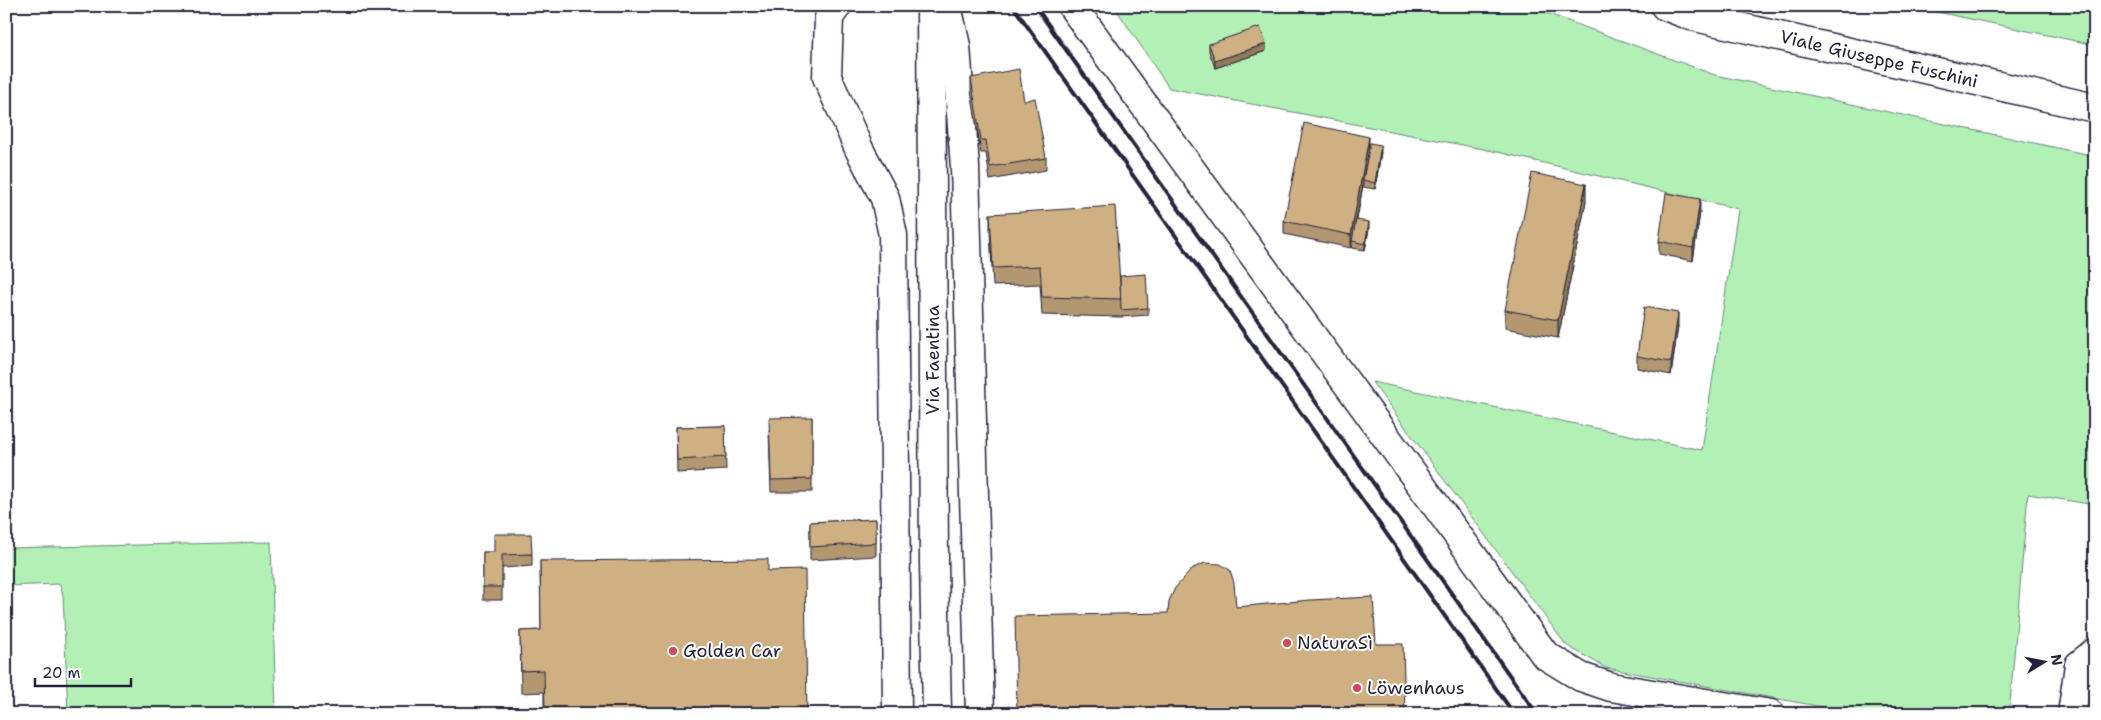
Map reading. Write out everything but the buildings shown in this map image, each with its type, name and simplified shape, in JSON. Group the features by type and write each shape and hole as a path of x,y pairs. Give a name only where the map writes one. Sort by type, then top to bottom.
{"main road":[{"path":"837,6 830,17 827,77 859,149 885,198 893,235 897,714"},
{"name":"Via Faentina","path":"931,6 934,563 937,714"},
{"path":"947,6 956,46 965,168 980,714"},
{"path":"1072,6 1545,654 1581,677 1611,687 1771,714"},
{"name":"Viale Giuseppe Fuschini","path":"1665,6 1701,18 2095,108"},
{"path":"2072,714 2079,665 2095,652"}],"green space":[{"path":"1114,6 1527,6 1715,75 2095,156 2095,505 2028,494 2009,714 1862,714 1606,668 1566,645 1372,382 1702,450 1738,209 1493,151 1169,88"},
{"path":"1908,6 2095,6 2095,45"},
{"path":"271,542 276,714 68,714 63,595 60,584 6,586 6,548"},
{"path":"1598,707 1641,714 1603,714"}],"railway":[{"path":"1013,6 1514,714"},
{"path":"1035,6 1537,714"}],"place":[{"name":"NaturaSì","path":"1287,643"},
{"name":"Golden Car","path":"673,651"},
{"name":"Löwenhaus","path":"1357,688"}]}
